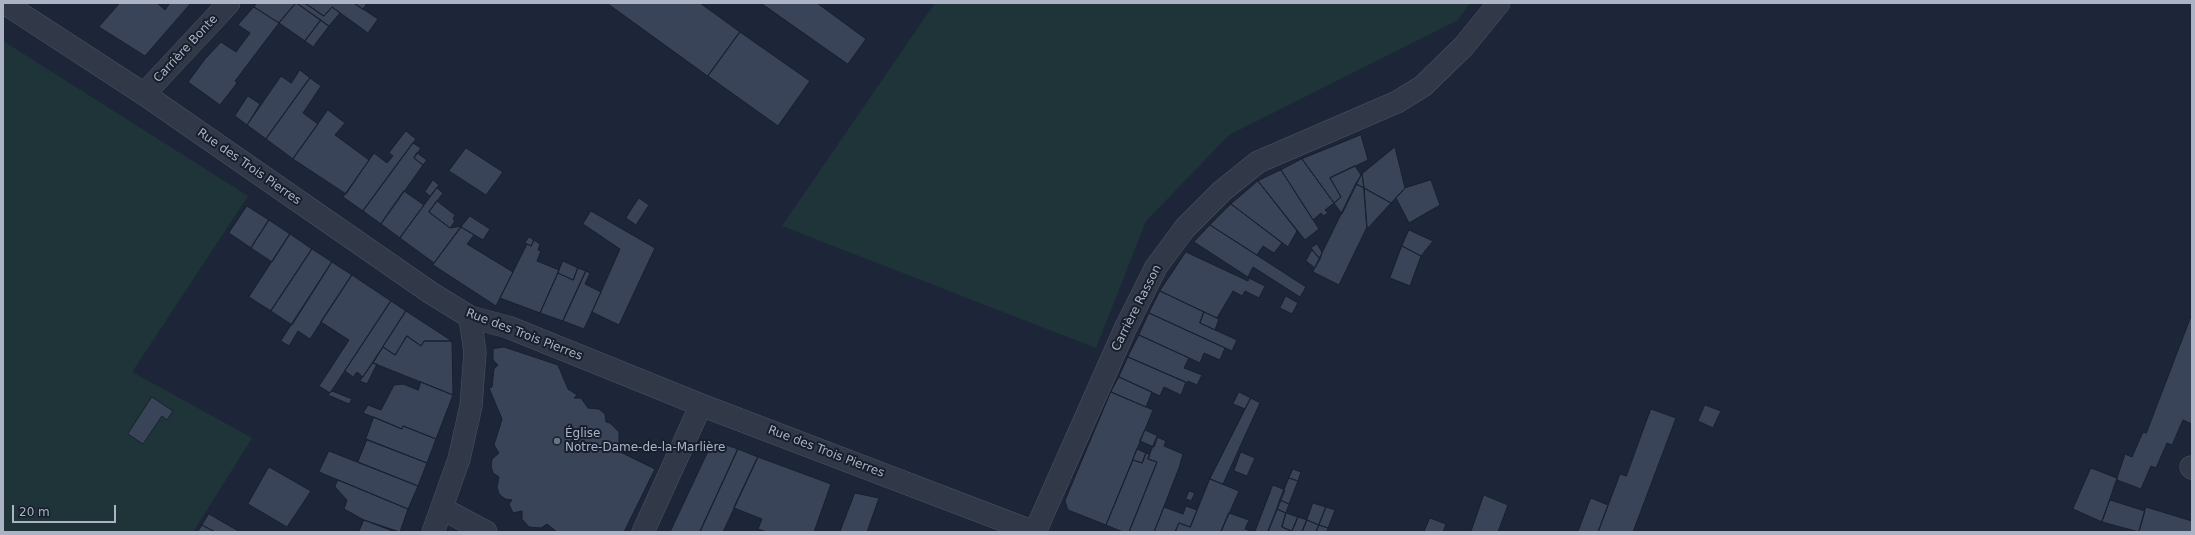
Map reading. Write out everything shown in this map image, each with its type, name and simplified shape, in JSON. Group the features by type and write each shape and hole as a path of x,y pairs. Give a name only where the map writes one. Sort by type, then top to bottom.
{"street":[{"name":"Rue des Trois Pierres","path":"4,3 144,94 431,293 470,317 508,327 702,405 1034,532"},
{"name":"Carrière Bonte","path":"144,94 229,3"},
{"name":"Carrière Rasson","path":"1034,532 1125,329 1156,267 1186,228 1222,191 1258,162 1397,102 1423,86 1464,46 1499,3"},
{"path":"433,532 443,510 465,438 471,406 475,352 470,317"},
{"path":"643,532 702,405"},
{"path":"443,510 486,532"}],"green space":[{"path":"935,3 1470,3 1458,20 1229,135 1146,221 1096,348 782,226"},
{"path":"3,41 248,196 132,372 252,438 193,532 3,532"}],"building":[{"path":"120,3 157,3 165,10 170,3 191,3 145,56 99,27"},
{"path":"257,3 296,3 279,23 254,7"},
{"path":"296,3 321,20 305,41 279,23"},
{"path":"297,3 305,3 324,16 332,7 340,13 329,26"},
{"path":"305,3 354,3 378,19 368,33 332,7 324,16"},
{"path":"354,3 367,3 363,9"},
{"path":"607,3 700,3 740,32 708,76"},
{"path":"761,3 817,3 866,39 848,64"},
{"path":"254,7 279,23 235,81 237,83 220,105 188,82 205,59 221,42 236,52 250,33 238,25"},
{"path":"321,20 329,26 313,47 305,41"},
{"path":"740,32 810,81 778,126 708,76"},
{"path":"300,70 310,78 266,139 247,125 281,76 291,83"},
{"path":"310,78 321,86 303,113 318,124 293,159 266,139"},
{"path":"248,96 260,104 247,125 235,116"},
{"path":"328,110 345,123 335,135 369,160 346,194 293,159"},
{"path":"406,131 416,139 363,211 343,197 374,153 387,163 393,156 389,153"},
{"path":"1361,135 1368,160 1330,178 1341,197 1334,203 1302,159"},
{"path":"413,143 421,148 414,158 423,165 381,224 363,211"},
{"path":"1395,147 1405,188 1391,203 1364,188 1362,174"},
{"path":"466,148 503,172 486,195 449,171"},
{"path":"417,153 427,160 423,165 414,158"},
{"path":"1302,159 1334,203 1325,210 1328,213 1323,216 1321,213 1313,220 1281,170"},
{"path":"1355,166 1361,175 1342,214 1334,203 1341,197 1330,178"},
{"path":"1281,170 1319,229 1305,240 1258,181"},
{"path":"1362,174 1364,188 1356,184"},
{"path":"433,180 439,185 430,196 425,192"},
{"path":"1431,180 1440,205 1409,223 1396,198 1405,188"},
{"path":"1258,181 1297,231 1288,247 1231,204"},
{"path":"1356,184 1364,188 1367,227 1339,285 1313,272"},
{"path":"437,188 443,193 429,212 450,228 462,226 434,263 400,238"},
{"path":"1364,188 1391,203 1368,228 1367,227"},
{"path":"404,191 424,205 400,238 381,224"},
{"path":"639,198 649,205 636,225 626,218"},
{"path":"437,201 455,215 453,219 455,221 450,228 429,212"},
{"path":"1231,204 1282,243 1274,253 1263,246 1257,255 1210,225"},
{"path":"247,206 269,220 251,248 229,233"},
{"path":"591,211 655,248 619,325 592,312 620,249 583,224"},
{"path":"470,216 490,229 483,240 461,227"},
{"path":"269,220 290,234 272,262 251,248"},
{"path":"1210,225 1306,287 1300,297 1253,267 1248,277 1194,242"},
{"path":"461,227 474,235 467,244 513,272 496,306 433,265"},
{"path":"1409,230 1433,241 1421,256 1402,246"},
{"path":"290,234 312,249 271,311 249,297"},
{"path":"529,237 534,240 531,246 525,243"},
{"path":"534,240 540,244 538,250 541,251 537,261 559,270 540,313 500,298 527,244 531,246"},
{"path":"1317,244 1322,252 1320,259 1311,248"},
{"path":"1402,246 1421,256 1410,286 1390,278"},
{"path":"312,249 332,262 292,325 271,311"},
{"path":"1312,250 1320,259 1315,268 1306,261"},
{"path":"1186,252 1248,281 1249,278 1265,286 1259,298 1245,291 1242,296 1233,291 1217,318 1160,291"},
{"path":"563,261 578,268 573,280 558,273"},
{"path":"332,262 352,275 310,339 298,331 289,346 281,341"},
{"path":"578,268 586,271 563,321 540,313 558,273 573,280"},
{"path":"586,271 590,273 585,284 601,292 584,329 563,321"},
{"path":"352,275 391,301 330,393 319,386 349,340 321,322"},
{"path":"1160,291 1204,312 1200,323 1237,340 1232,351 1149,313"},
{"path":"1286,296 1298,303 1292,314 1280,308"},
{"path":"391,301 406,311 363,377 357,372 353,377 345,371"},
{"path":"406,311 452,341 424,341 421,346 407,336 395,355 383,347"},
{"path":"1204,312 1219,319 1215,330 1200,323"},
{"path":"1149,313 1225,348 1220,360 1204,353 1200,363 1139,335"},
{"path":"2192,314 2192,424 2183,420 2172,445 2167,443 2156,468 2151,466 2141,489 2117,480 2117,478 2125,454 2132,457 2143,432 2146,433"},
{"path":"1139,335 1189,358 1184,368 1202,375 1197,385 1188,381 1187,383 1128,357"},
{"path":"407,336 421,346 424,341 452,341 453,395 373,363 383,347 395,355"},
{"name":"Église Notre-Dame-de-la-Marlière","path":"504,347 558,365 568,389 577,395 574,398 581,398 588,408 599,409 605,414 606,422 610,423 619,432 619,444 614,449 655,469 624,532 557,532 547,524 541,528 529,527 522,519 522,511 513,513 509,504 512,500 505,499 499,494 497,487 499,477 493,473 491,466 492,459 499,453 494,445 502,419 489,388 492,387 494,369 498,365 493,360 493,349"},
{"path":"1128,357 1186,382 1181,395 1164,387 1160,396 1119,377"},
{"path":"373,363 377,364 367,384 360,381"},
{"path":"1119,377 1152,392 1146,407 1111,392"},
{"path":"421,382 453,395 436,439 403,426 402,429 363,413 368,405 381,410 394,385 403,384 418,390"},
{"path":"332,391 352,399 349,404 328,395"},
{"path":"1111,392 1153,410 1106,525 1068,510 1065,501"},
{"path":"1239,392 1251,398 1245,409 1233,404"},
{"path":"152,397 173,411 167,420 162,416 143,444 128,434"},
{"path":"1251,398 1260,403 1223,484 1210,479"},
{"path":"1705,405 1721,411 1713,428 1698,421"},
{"path":"1651,409 1676,418 1633,532 1598,532 1620,474 1626,476"},
{"path":"374,417 402,429 403,426 436,439 427,463 366,439"},
{"path":"1145,430 1158,436 1154,447 1140,441"},
{"path":"1157,437 1166,441 1164,446 1183,454 1179,468 1154,532 1129,532 1157,462 1148,459"},
{"path":"367,440 427,463 418,486 358,462"},
{"path":"720,443 738,449 700,532 670,532 710,447"},
{"path":"738,449 758,457 723,532 700,532"},
{"path":"1137,449 1146,453 1142,463 1133,460"},
{"path":"329,451 418,486 408,509 319,472"},
{"path":"1241,452 1255,458 1247,476 1234,471"},
{"path":"1146,453 1150,455 1148,459 1157,462 1129,532 1123,532 1106,525 1133,460 1142,463"},
{"path":"758,457 831,484 814,532 767,532 758,529 762,519 734,508"},
{"path":"269,467 311,491 287,527 248,504"},
{"path":"2091,468 2117,478 2102,522 2073,509"},
{"path":"1293,469 1301,472 1298,481 1289,478"},
{"path":"1289,478 1298,481 1289,504 1280,500"},
{"path":"1210,479 1239,491 1221,532 1175,532 1179,523 1190,527"},
{"path":"338,480 408,509 400,532 364,520 344,509 347,500 335,487"},
{"path":"1273,485 1285,490 1268,532 1255,532"},
{"path":"1189,491 1195,493 1191,501 1186,499"},
{"path":"855,493 879,498 867,532 840,532"},
{"path":"1484,495 1508,505 1498,532 1471,532"},
{"path":"1591,498 1608,505 1598,532 1578,532"},
{"path":"1280,500 1289,504 1286,513 1277,509"},
{"path":"2110,500 2145,511 2139,532 2102,522"},
{"path":"1313,503 1326,507 1319,525 1307,520"},
{"path":"1186,506 1197,510 1190,527 1179,523 1175,532 1154,532 1164,507 1183,514"},
{"path":"1326,507 1335,510 1328,528 1319,525"},
{"path":"2146,507 2192,521 2192,532 2139,532"},
{"path":"1277,509 1286,513 1282,527 1292,532 1268,532"},
{"path":"1229,513 1249,520 1245,529 1253,532 1221,532"},
{"path":"1286,513 1298,517 1292,531 1282,527"},
{"path":"209,514 240,532 215,532 202,525"},
{"path":"1298,517 1307,520 1302,532 1292,532"},
{"path":"1430,518 1446,524 1443,532 1424,532"},
{"path":"364,520 395,532 359,532"},
{"path":"1307,520 1319,525 1316,532 1302,532"},
{"path":"202,525 215,532 198,532"},
{"path":"1319,525 1328,528 1327,532 1316,532"}],"place":[{"name":"Église Notre-Dame-de-la-Marlière","path":"557,441"}]}
